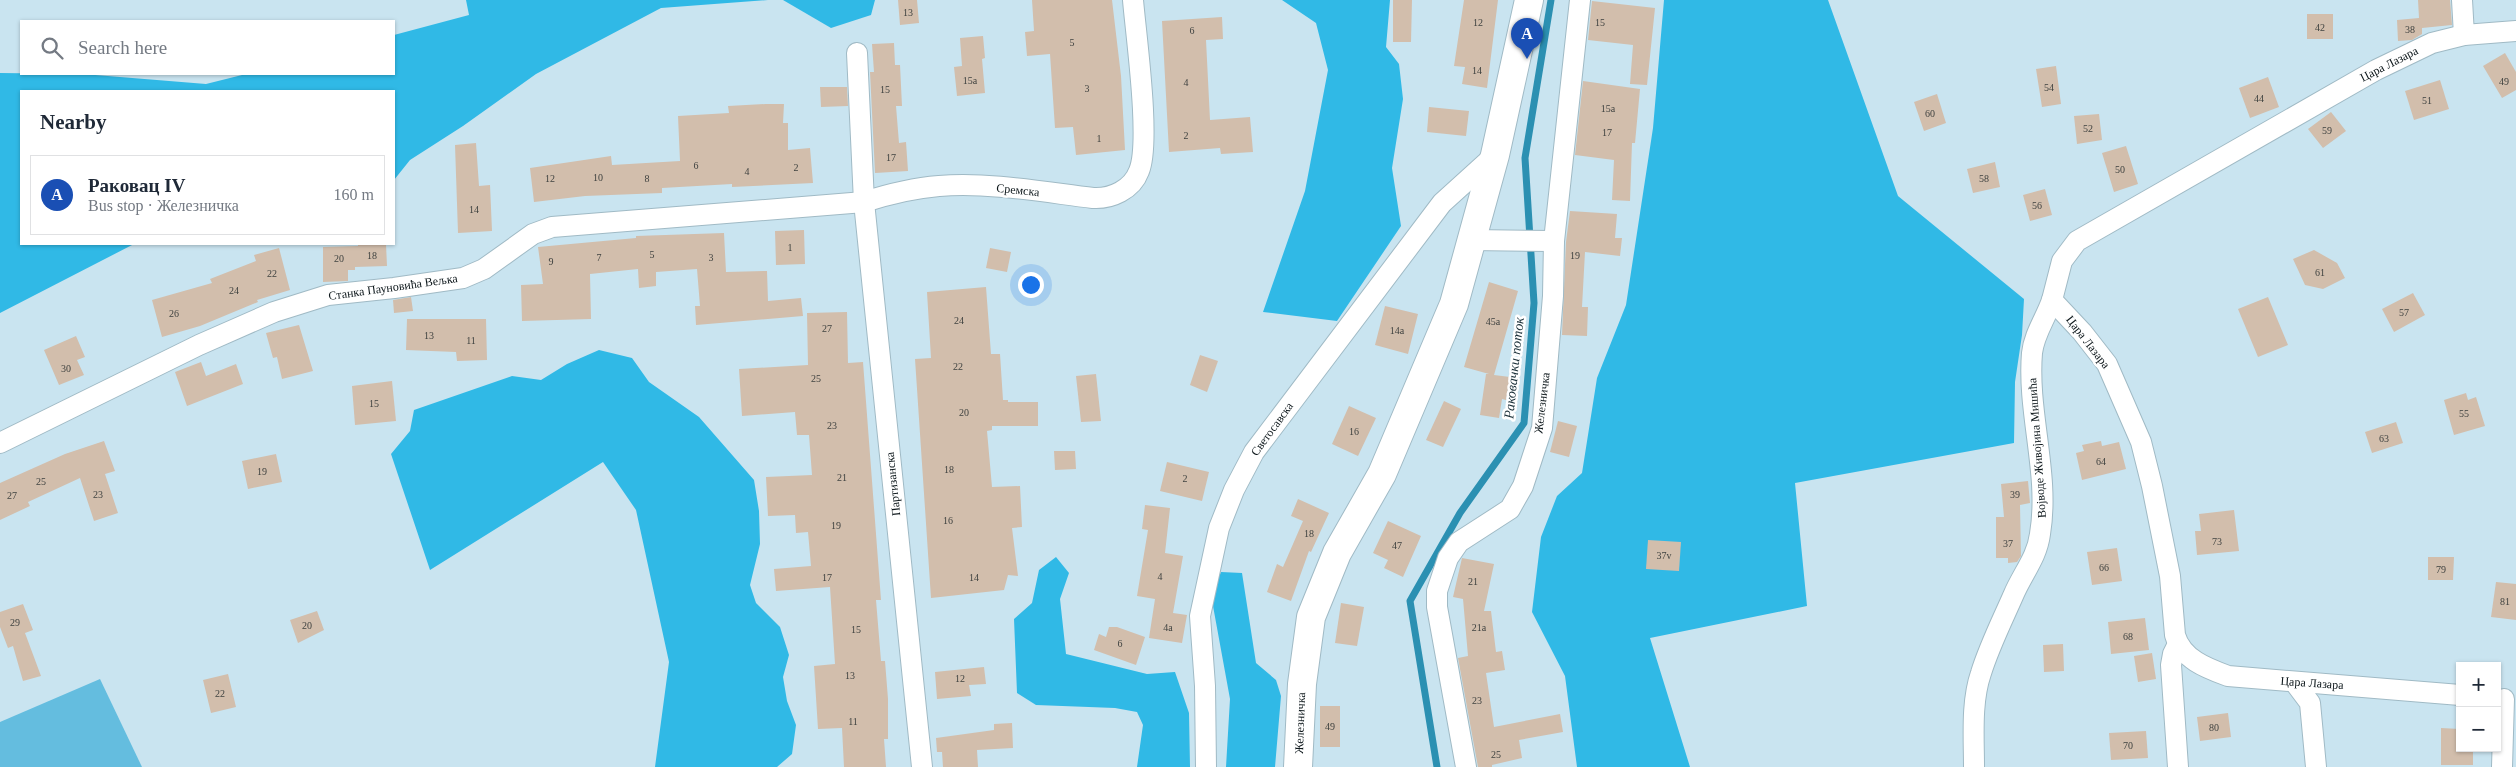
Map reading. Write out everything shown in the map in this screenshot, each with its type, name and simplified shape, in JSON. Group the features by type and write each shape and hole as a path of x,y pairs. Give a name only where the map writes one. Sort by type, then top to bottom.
{"street":[{"name":"Сремска","path":"864,202 894,193 940,186 986,186 1104,198 1116,195 1130,184 1139,171 1144,135 1133,0"},
{"name":"Железничка","path":"1298,767 1302,684 1311,617 1337,553 1382,474 1454,304 1495,155 1529,0"},
{"name":"Железничка","path":"1466,767 1438,607 1437,591 1448,558 1459,542 1510,509 1523,486 1542,428 1553,296 1554,241 1580,0"},
{"path":"2462,0 2464,35"},
{"name":"Цара Лазара","path":"2456,695 2228,676 2202,666 2178,644 2170,576 2141,442 2107,364 2082,332 2052,300 2062,261 2077,241 2376,70 2432,43 2464,35 2516,31"},
{"path":"857,53 864,202"},
{"name":"Светосавска","path":"1206,767 1205,686 1200,616 1219,528 1234,490 1254,452 1442,203 1495,155"},
{"name":"Станка Пауновића Вељка","path":"0,443 190,349 274,312 328,295 463,278 484,269 534,234 552,227 864,202"},
{"name":"Партизанска","path":"864,202 922,767"},
{"path":"1471,240 1554,241"},
{"name":"Војводе Живојина Мишића","path":"1974,767 1975,702 1980,674 2014,593 2034,557 2040,536 2043,511 2032,396 2032,352 2035,336 2045,321 2052,300"},
{"path":"2178,644 2173,654 2171,665 2178,767"},
{"path":"2295,683 2310,703 2316,767"},
{"path":"2502,767 2506,699"}],"shaded area":[{"path":"466,0 768,0 661,8 536,74 463,126 410,160 395,179 395,90 20,90 20,245 132,245 0,313 0,73 20,73 20,75 95,75 206,84 242,75 395,75 395,35 469,15"},
{"path":"783,0 875,0 871,15 831,28"},
{"path":"1282,0 1390,0 1386,47 1399,64 1403,99 1392,168 1401,226 1337,321 1263,312 1305,191 1328,70 1316,23"},
{"path":"1664,0 1828,0 1898,196 2024,299 2022,335 2015,382 2014,443 1795,483 1807,606 1650,638 1690,767 1577,767 1565,676 1532,612 1541,537 1557,496 1582,473 1597,378 1626,305 1653,128"},
{"path":"599,350 632,358 649,382 699,417 754,480 759,511 760,544 750,585 756,603 780,627 789,655 783,677 787,701 796,725 792,754 777,767 655,767 669,662 636,510 603,462 430,570 391,454 410,431 414,410 512,376 541,380 567,364"},
{"path":"1056,557 1069,573 1060,599 1066,654 1147,674 1175,672 1189,713 1190,767 1137,767 1143,725 1137,712 1115,708 1036,705 1017,693 1014,619 1032,603 1039,570"},
{"path":"1221,572 1242,573 1256,663 1276,680 1281,696 1275,767 1226,767 1230,699 1211,595"},
{"path":"100,679 142,767 0,767 0,722"}],"building":[{"path":"898,0 917,0 919,23 900,25"},
{"path":"1032,0 1112,0 1121,76 1125,150 1076,155 1073,127 1055,128 1050,54 1027,56 1025,32 1034,31"},
{"path":"1393,0 1412,0 1411,42 1393,42"},
{"path":"1464,0 1498,0 1487,88 1462,84 1465,67 1454,66"},
{"path":"2418,0 2450,0 2452,25 2422,28 2422,34 2412,40 2398,41 2397,20 2419,18"},
{"path":"1592,1 1655,8 1647,85 1630,84 1633,45 1588,40"},
{"path":"2307,14 2333,14 2333,39 2307,39"},
{"path":"1222,17 1223,39 1206,40 1210,120 1250,117 1253,152 1221,154 1220,148 1169,152 1162,21"},
{"path":"983,36 985,58 982,59 985,93 957,96 954,67 962,66 960,38"},
{"path":"894,43 895,65 900,65 902,106 896,106 899,143 906,142 908,171 875,173 870,72 874,72 872,44"},
{"path":"2505,53 2516,72 2516,90 2502,98 2483,66"},
{"path":"2056,66 2061,104 2042,107 2036,69"},
{"path":"2268,77 2279,107 2250,118 2239,88"},
{"path":"2440,80 2449,109 2414,120 2405,91"},
{"path":"1583,81 1640,89 1635,143 1632,143 1630,201 1612,200 1614,160 1575,155"},
{"path":"820,87 847,87 848,106 821,107"},
{"path":"1937,94 1946,123 1924,131 1914,102"},
{"path":"784,104 783,123 788,123 788,150 810,148 813,183 732,187 732,184 662,188 662,193 585,196 534,202 530,168 611,156 612,165 680,161 678,116 729,113 728,106"},
{"path":"1429,107 1469,111 1466,136 1427,132"},
{"path":"2331,112 2346,131 2323,148 2308,129"},
{"path":"2099,114 2102,140 2077,144 2074,116"},
{"path":"476,143 479,186 490,185 492,231 458,233 455,145"},
{"path":"2126,146 2138,184 2114,192 2102,153"},
{"path":"1995,162 2000,187 1973,193 1967,169"},
{"path":"2045,189 2052,215 2030,221 2023,195"},
{"path":"1570,211 1617,214 1615,238 1622,238 1620,256 1585,252 1582,307 1588,307 1587,336 1562,335 1566,242"},
{"path":"804,230 805,264 776,265 775,231"},
{"path":"724,233 726,272 767,271 768,301 801,298 803,316 696,325 695,306 700,306 697,269 656,272 656,286 639,288 638,269 590,274 591,319 522,321 521,285 543,284 538,247 636,238 636,236"},
{"path":"386,245 387,266 355,267 355,270 348,270 348,281 323,282 323,247"},
{"path":"279,248 290,290 257,300 258,302 200,326 162,337 152,300 212,283 210,279 256,261 254,255"},
{"path":"990,248 1011,252 1007,272 986,268"},
{"path":"2314,250 2337,263 2345,278 2323,289 2305,285 2293,259"},
{"path":"1489,282 1518,291 1494,375 1510,377 1506,400 1502,399 1499,418 1480,415 1486,374 1489,374 1464,367"},
{"path":"986,287 991,354 1000,354 1003,400 1008,400 1008,402 1038,402 1038,426 992,426 992,430 987,431 992,487 1020,486 1022,527 1012,528 1018,576 1008,575 1004,590 931,598 915,359 931,358 927,292"},
{"path":"2413,293 2425,315 2394,332 2382,309"},
{"path":"411,297 413,311 394,313 393,300"},
{"path":"2268,297 2288,345 2258,357 2238,309"},
{"path":"1385,306 1418,314 1408,354 1375,345"},
{"path":"847,312 848,363 863,362 881,600 876,600 881,661 885,661 888,699 888,739 884,739 886,767 844,767 842,728 818,729 814,666 835,664 830,587 776,591 774,569 811,566 808,532 796,533 795,515 768,516 766,477 812,475 809,435 797,435 795,412 742,416 739,369 808,365 807,313"},
{"path":"407,319 486,319 487,360 457,361 456,352 406,350"},
{"path":"299,325 313,371 282,379 277,357 273,358 266,333"},
{"path":"76,336 85,357 77,360 84,375 59,385 44,350"},
{"path":"1200,355 1218,361 1207,392 1190,385"},
{"path":"201,362 206,376 236,364 243,384 187,406 175,372"},
{"path":"1096,374 1101,421 1081,422 1076,376"},
{"path":"392,381 396,421 355,425 352,386"},
{"path":"2466,393 2468,400 2476,397 2485,426 2454,435 2444,400"},
{"path":"1444,401 1461,409 1443,447 1426,440"},
{"path":"1349,406 1376,418 1358,456 1332,444"},
{"path":"1558,421 1577,426 1569,457 1550,452"},
{"path":"2396,422 2403,443 2372,453 2365,432"},
{"path":"104,441 115,471 105,474 118,513 94,521 80,478 28,502 30,506 0,520 0,483 65,454"},
{"path":"2101,441 2102,446 2119,442 2126,469 2082,480 2076,453 2084,451 2082,445"},
{"path":"1054,451 1075,451 1076,469 1055,470"},
{"path":"276,454 282,482 248,489 242,461"},
{"path":"1167,462 1209,472 1202,501 1160,491"},
{"path":"2028,481 2030,503 2020,505 2021,556 2017,562 2008,563 2008,558 1996,558 1996,517 2004,517 2001,484"},
{"path":"1298,499 1329,513 1311,552 1309,551 1291,601 1267,592 1277,564 1283,567 1303,521 1291,516"},
{"path":"1145,505 1170,508 1165,553 1183,556 1173,613 1187,615 1182,643 1149,638 1155,599 1137,596 1148,530 1142,529"},
{"path":"2234,510 2239,551 2197,555 2195,531 2201,531 2199,514"},
{"path":"1388,521 1421,536 1403,577 1384,568 1388,560 1373,553"},
{"path":"1648,540 1681,542 1679,571 1646,569"},
{"path":"2117,548 2122,581 2092,585 2087,552"},
{"path":"2428,557 2454,557 2453,580 2428,580"},
{"path":"1462,558 1494,564 1484,611 1491,611 1496,652 1502,651 1505,670 1486,673 1494,727 1560,714 1563,732 1519,740 1522,758 1492,765 1492,767 1478,767 1458,658 1468,656 1463,599 1453,597"},
{"path":"2496,582 2516,584 2516,620 2491,617"},
{"path":"1341,603 1364,607 1357,646 1335,643"},
{"path":"23,604 33,630 25,633 41,676 23,681 13,646 8,648 0,627 0,612"},
{"path":"317,611 324,630 298,643 290,620"},
{"path":"2145,618 2149,650 2111,654 2108,622"},
{"path":"1109,627 1117,627 1145,637 1136,665 1094,650 1099,634 1106,637"},
{"path":"2063,644 2064,671 2044,672 2043,645"},
{"path":"2152,653 2156,679 2138,682 2134,656"},
{"path":"984,667 986,684 969,685 971,696 937,699 935,672"},
{"path":"228,674 236,707 211,713 203,680"},
{"path":"1320,706 1340,706 1340,747 1320,747"},
{"path":"2228,713 2231,737 2200,741 2197,717"},
{"path":"1012,723 1013,748 977,750 978,767 943,767 942,752 937,752 936,738 994,730 994,724"},
{"path":"2441,728 2456,729 2456,752 2473,752 2473,765 2441,765"},
{"path":"2146,731 2148,758 2111,760 2109,733"}],"waterway":[{"name":"Раковачки поток","path":"1437,767 1410,601 1460,513 1524,423 1534,303 1525,158 1551,0"}],"place":[{"name":"Раковац IV","path":"1527,59"}]}
